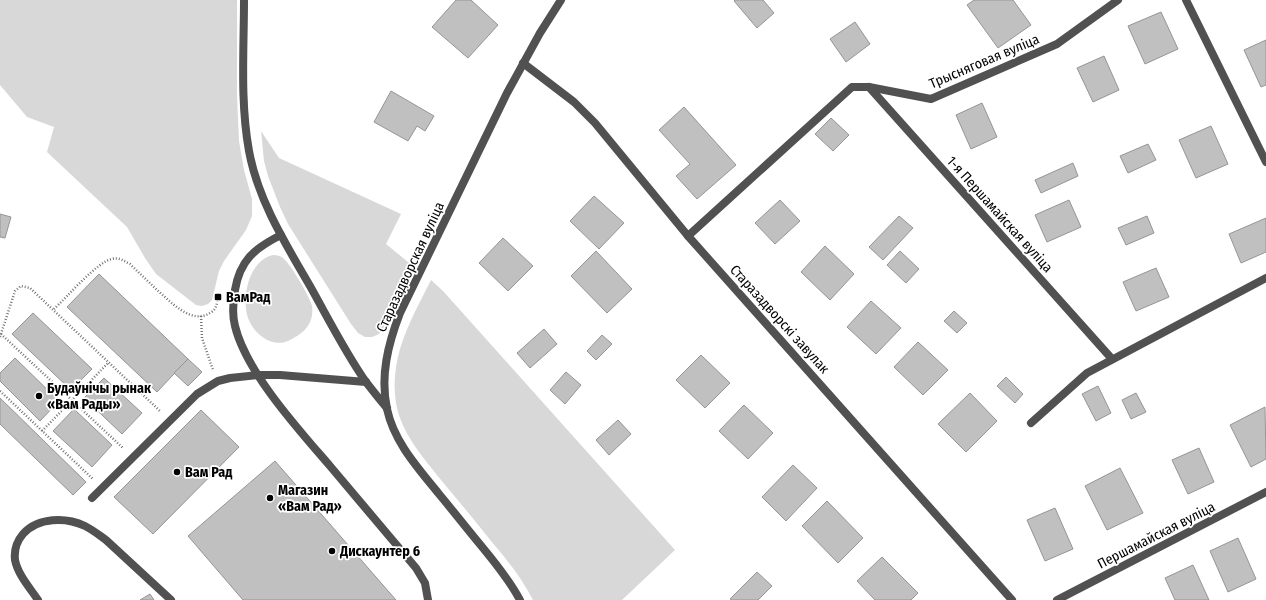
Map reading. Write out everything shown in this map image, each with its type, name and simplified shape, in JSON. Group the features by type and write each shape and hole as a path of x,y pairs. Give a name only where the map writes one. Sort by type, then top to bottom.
{"street":[{"path":"244,0 244,92 246,134 254,172 260,190 281,235 338,336 366,382 387,408"},
{"name":"Старазадворская вуліца","path":"520,600 506,576 409,456 396,434 387,408 384,380 386,361 396,324 507,93 523,63 561,0"},
{"name":"Трысняговая вуліца","path":"688,236 852,87 869,87 931,99 1057,44 1118,0"},
{"path":"1186,0 1266,162"},
{"name":"Старазадворскі завулак","path":"523,63 574,102 595,123 688,236 1012,600"},
{"name":"1-я Першамайская вуліца","path":"869,87 1112,358"},
{"path":"281,235 262,245 249,256 243,266 236,288 233,314 234,325 242,347 258,375 309,441 416,568 425,583 428,600"},
{"path":"1031,424 1088,373 1112,358 1266,278"},
{"path":"92,498 197,394 218,381 258,375 280,375 366,382"},
{"name":"Першамайская вуліца","path":"1057,600 1266,492"},
{"path":"38,600 22,577 18,568 15,553 21,537 27,530 34,524 52,520 74,522 85,526 96,533 106,540 171,600"}],"path":[{"path":"54,310 100,265 111,259 117,258 130,264 179,309 192,315 208,315 213,312 216,307 218,297"},
{"path":"133,457 0,335 13,295 17,288 26,286 30,288 170,420"},
{"path":"201,316 202,338 218,381"},
{"path":"42,431 109,362"},
{"path":"0,391 103,488"}],"shaded area":[{"path":"0,0 237,0 237,96 239,141 244,170 252,199 252,216 246,230 224,261 219,271 212,300 208,304 202,306 196,305 156,274 127,227 47,152 54,127 27,117 0,85"},
{"path":"261,131 279,158 401,214 386,244 414,267 387,322 379,334 372,337 365,337 358,333 288,224 268,176 264,161"},
{"path":"273,255 282,257 287,262 300,281 312,306 311,320 305,329 294,338 282,343 269,341 259,334 251,324 246,310 247,291 253,272 258,264 265,258"},
{"path":"431,280 443,291 675,550 622,600 533,600 514,569 427,462 408,434 396,403 395,382 397,362 406,331"}],"building":[{"path":"456,0 471,0 498,25 468,58 432,27"},
{"path":"763,0 774,13 757,28 734,1"},
{"path":"974,0 1013,0 1031,25 998,48 967,5"},
{"path":"1161,12 1178,49 1145,64 1128,26"},
{"path":"855,22 870,44 846,62 830,39"},
{"path":"1266,40 1266,85 1261,87 1244,50"},
{"path":"1104,56 1119,90 1093,102 1077,68"},
{"path":"391,91 434,116 425,131 417,126 408,141 374,122"},
{"path":"982,103 997,137 971,149 956,115"},
{"path":"684,107 736,165 697,199 676,176 690,164 659,130"},
{"path":"831,118 849,135 833,151 815,134"},
{"path":"1211,126 1228,164 1196,178 1179,140"},
{"path":"1148,144 1156,160 1128,173 1120,156"},
{"path":"1073,163 1078,176 1041,193 1035,180"},
{"path":"594,196 624,223 599,249 570,221"},
{"path":"780,200 800,221 775,244 755,223"},
{"path":"1069,200 1081,227 1047,242 1035,215"},
{"path":"0,214 11,217 5,238 0,237"},
{"path":"899,216 913,228 883,260 869,247"},
{"path":"1147,216 1154,233 1126,245 1118,228"},
{"path":"1266,218 1266,252 1241,263 1229,234"},
{"path":"503,238 533,266 508,291 479,263"},
{"path":"825,246 854,274 830,300 801,272"},
{"path":"596,251 632,289 607,313 571,276"},
{"path":"900,251 919,269 906,283 887,265"},
{"path":"1156,268 1169,297 1136,311 1123,282"},
{"path":"99,274 188,359 157,392 67,307"},
{"path":"871,301 901,328 876,354 847,327"},
{"path":"954,311 967,323 957,333 944,321"},
{"path":"33,313 92,369 71,390 12,334"},
{"path":"544,329 557,344 530,368 517,353"},
{"path":"602,335 612,344 596,360 587,351"},
{"path":"918,342 948,370 923,395 894,367"},
{"path":"701,355 730,383 705,408 676,380"},
{"path":"15,358 59,401 40,421 0,381 0,373"},
{"path":"188,359 202,372 188,386 174,373"},
{"path":"566,372 581,385 565,404 550,390"},
{"path":"1006,377 1023,394 1015,403 997,386"},
{"path":"104,378 142,413 122,434 84,398"},
{"path":"1098,386 1111,413 1096,421 1082,394"},
{"path":"970,393 997,421 966,452 938,424"},
{"path":"1136,393 1146,412 1131,419 1122,400"},
{"path":"0,398 86,482 73,495 0,424"},
{"path":"744,405 773,433 748,459 719,431"},
{"path":"1265,407 1266,459 1251,467 1230,425"},
{"path":"74,409 112,445 92,467 53,431"},
{"name":"Вам Рад","path":"201,410 239,447 153,534 114,497"},
{"path":"618,420 631,434 609,455 596,440"},
{"path":"1199,448 1214,482 1188,494 1172,460"},
{"name":"Магазин «Вам Рад»","path":"275,461 396,600 243,600 188,536"},
{"path":"793,465 817,488 786,521 762,497"},
{"path":"1120,468 1143,513 1107,530 1085,486"},
{"path":"827,501 863,538 838,563 802,526"},
{"path":"1055,508 1073,549 1045,561 1027,520"},
{"path":"1238,538 1256,579 1228,592 1210,551"},
{"path":"882,557 918,593 911,600 875,600 857,581"},
{"path":"1193,565 1209,600 1175,600 1165,578"},
{"path":"757,572 772,586 758,600 730,599"},
{"path":"150,594 154,600 140,600"}],"place":[{"name":"ВамРад","path":"218,297"},
{"name":"Будаўнічы рынак «Вам Рады»","path":"39,396"},
{"name":"Вам Рад","path":"177,472"},
{"name":"Магазин «Вам Рад»","path":"270,498"},
{"name":"Дискаунтер 6","path":"332,551"}]}
